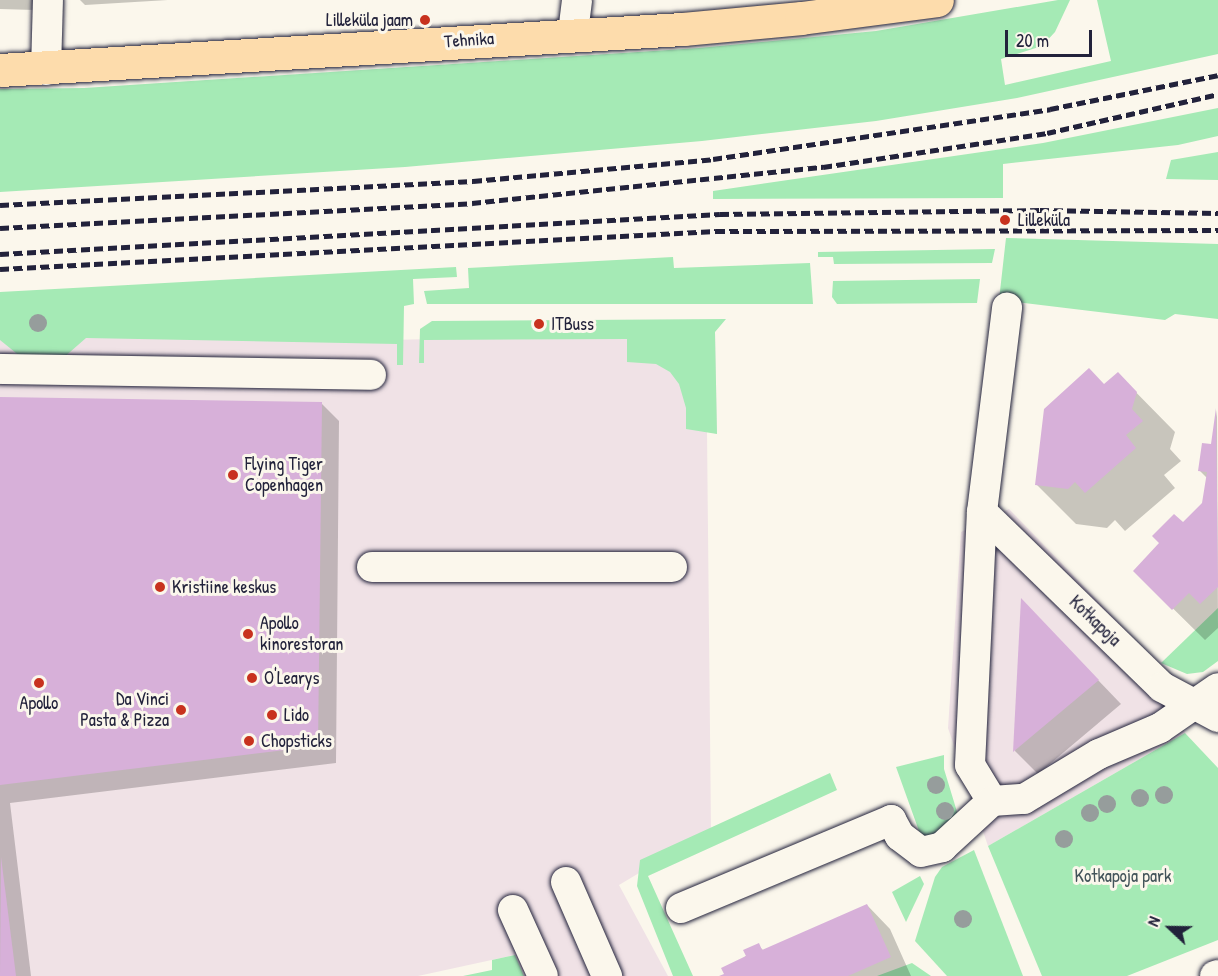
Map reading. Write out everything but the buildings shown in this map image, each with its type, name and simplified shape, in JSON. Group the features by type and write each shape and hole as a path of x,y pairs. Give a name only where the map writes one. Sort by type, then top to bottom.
{"main road":[{"name":"Tehnika","path":"0,70 46,70 801,18 937,0"}],"street":[{"path":"46,70 48,0"},
{"path":"573,33 577,0"},
{"path":"992,801 970,765 982,512 1007,308"},
{"path":"0,369 371,375"},
{"name":"Kotkapoja","path":"982,512 1162,687 1210,703"},
{"path":"372,567 672,567"},
{"path":"681,908 891,820 900,836 921,852 942,847 992,801 1024,799 1099,754 1160,728 1210,703"},
{"path":"566,882 607,976"},
{"path":"513,910 543,976"}],"shaded area":[{"path":"0,326 351,341 715,332 717,434 707,431 711,830 619,885 668,976 524,976 514,955 418,976 0,976"},
{"path":"1009,509 1157,662 1185,733 988,846 948,728 961,532"}],"green space":[{"path":"1058,0 1070,0 1055,32 1042,46 1001,59 1005,85 1111,61 1097,0 1218,0 1218,54 1017,98 876,121 702,141 405,167 0,192 0,89 84,88 699,48 876,31"},
{"path":"1218,108 1218,136 1178,145 1003,164 1003,198 713,199 713,191 1043,143"},
{"path":"1218,152 1218,180 1166,179 1171,160"},
{"path":"1006,238 1218,244 1218,319 1175,314 1165,320 999,300"},
{"path":"995,249 992,263 834,264 833,257 818,257 818,252"},
{"path":"673,257 674,268 810,263 813,304 427,304 424,291 469,288 468,268"},
{"path":"456,267 457,277 413,279 414,304 404,306 403,365 397,365 397,344 86,338 54,366 32,366 0,340 0,292"},
{"path":"980,279 977,303 837,304 832,297 833,281"},
{"path":"726,319 715,332 717,434 686,429 686,408 679,384 670,372 656,364 627,362 627,339 424,340 424,363 419,363 420,329 432,321"},
{"path":"1218,608 1218,661 1203,672 1187,674 1161,663"},
{"name":"Kotkapoja park","path":"1185,733 1218,768 1218,940 1127,976 1042,976 988,846"},
{"path":"944,755 944,769 958,815 934,836 926,838 919,831 896,767"},
{"path":"830,773 837,790 648,876 693,976 673,976 637,886 640,860"},
{"path":"974,850 1023,976 947,976 915,941 935,877 942,867"},
{"path":"920,876 924,884 906,922 892,892"},
{"path":"515,955 524,976 463,976 492,970 492,960"},
{"path":"912,963 931,976 877,976"}],"railway":[{"path":"0,205 473,181 713,159 1050,109 1218,75"},
{"path":"0,228 472,203 823,167 1047,133 1218,94"},
{"path":"0,254 720,214 1040,210 1218,213"},
{"path":"0,269 716,231 1218,230"}],"place":[{"name":"Lilleküla jaam","path":"425,20"},
{"name":"Lilleküla","path":"1005,220"},
{"name":"ITBuss","path":"539,324"},
{"name":"Flying Tiger Copenhagen","path":"233,475"},
{"name":"Kristiine keskus","path":"160,587"},
{"name":"Apollo kinorestoran","path":"248,634"},
{"name":"O'Learys","path":"252,678"},
{"name":"Apollo","path":"39,683"},
{"name":"Da Vinci Pasta & Pizza","path":"181,710"},
{"name":"Lido","path":"272,715"},
{"name":"Chopsticks","path":"249,741"}]}
